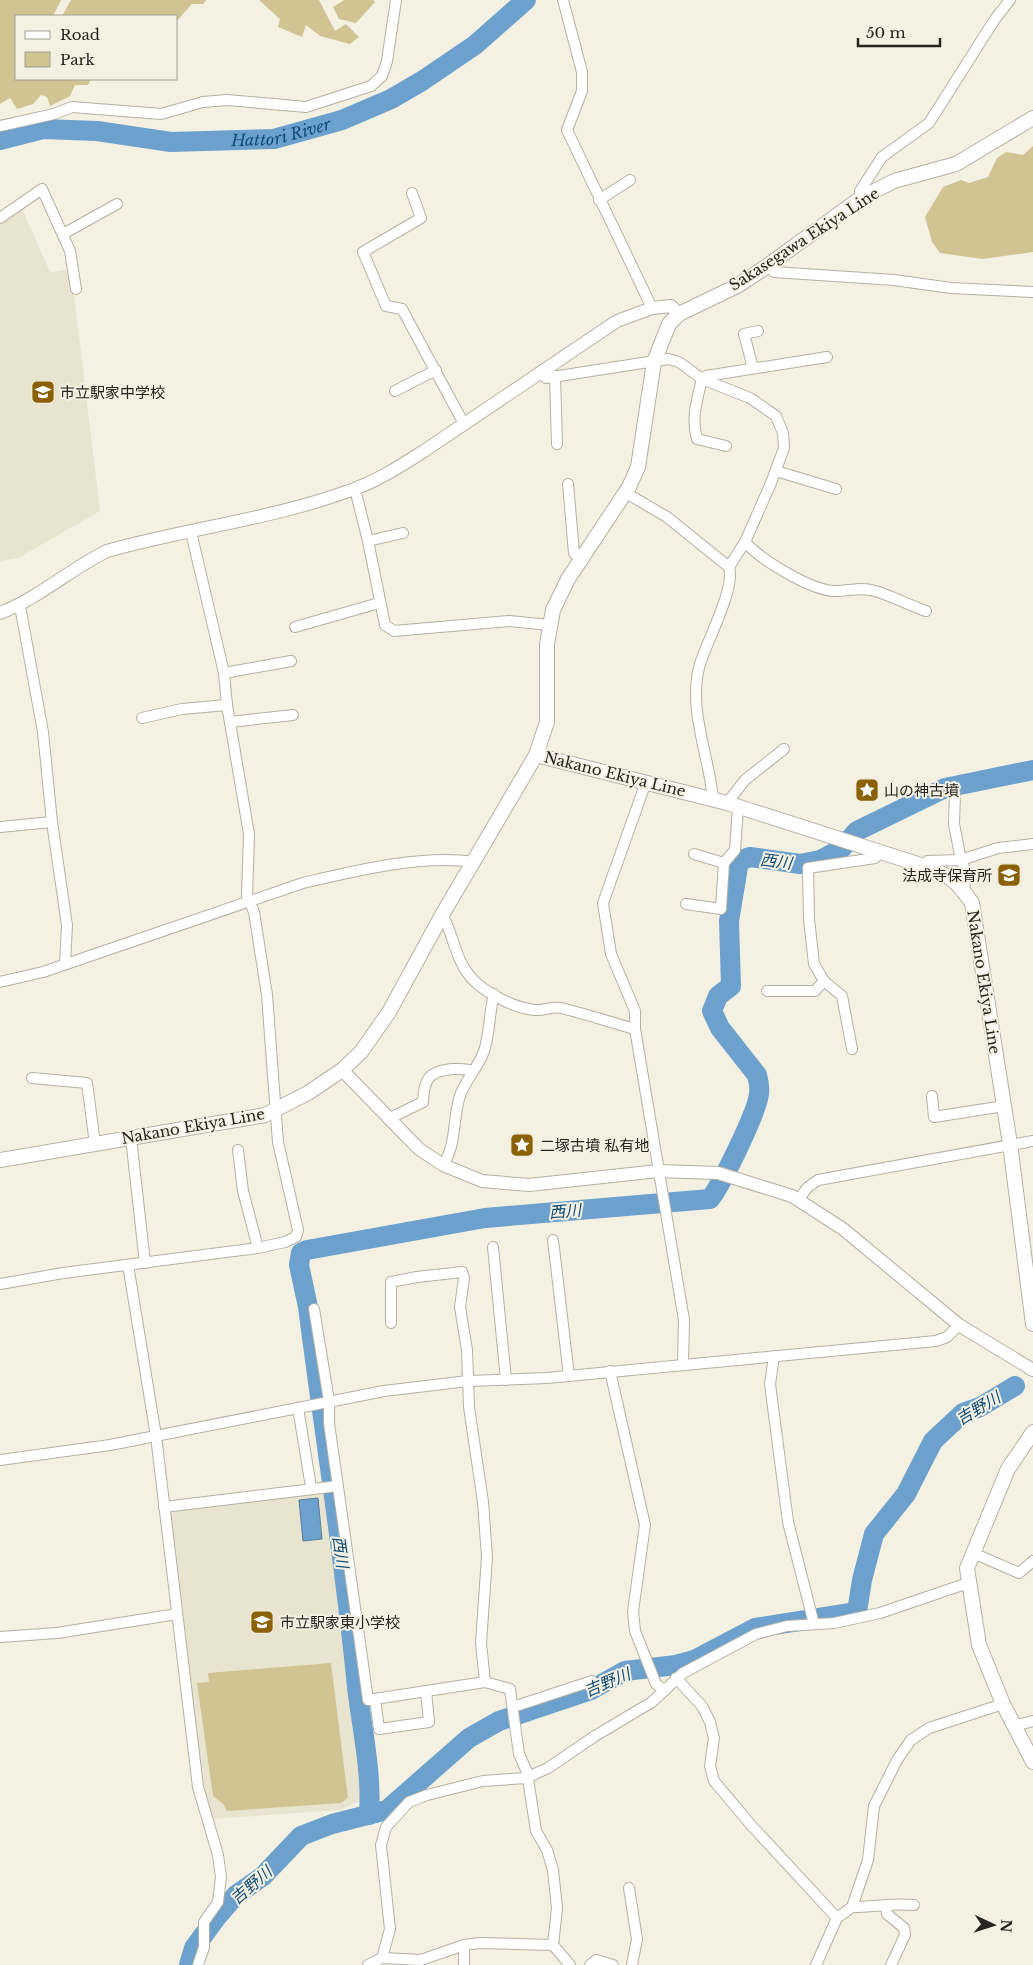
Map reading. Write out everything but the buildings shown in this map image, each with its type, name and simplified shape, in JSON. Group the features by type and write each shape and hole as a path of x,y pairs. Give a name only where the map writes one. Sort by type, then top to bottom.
{"main road":[{"name":"Sakasegawa Ekiya Line","path":"536,755 547,722 547,644 550,625 559,595 626,493 638,467 654,362 662,337 669,324 679,314 739,285 768,266 861,198 894,181 956,164 1033,118"},
{"name":"Nakano Ekiya Line","path":"0,1160 241,1120 277,1110 308,1093 342,1070 361,1052 389,1012 442,915 536,755 713,799 849,841 948,875 964,892 972,903 1029,1254 1033,1324"},
{"path":"1033,1432 1008,1468 967,1568 979,1645 1013,1726 1033,1762"}],"street":[{"path":"0,126 54,114 72,106 161,114 202,102 227,100 306,107 371,86 382,76 387,61 396,0"},
{"path":"563,0 582,72 582,91 567,130 652,308"},
{"path":"861,198 860,191 882,158 929,123 995,19 1010,0"},
{"path":"599,200 630,180"},
{"path":"0,218 42,189 70,251 76,289"},
{"path":"412,194 422,218 363,252 386,306 402,309 464,424"},
{"path":"63,234 117,204"},
{"path":"768,266 774,272 894,280 951,288 1033,292"},
{"path":"0,613 20,606 87,561 108,551 276,512 355,489 395,469 617,321 652,308 671,306 679,314"},
{"path":"753,368 744,334 758,331"},
{"path":"726,446 697,438 694,428 694,412 702,379 706,376 827,356"},
{"path":"540,372 546,378 668,359 679,362 702,379 750,398 776,416 783,433 784,448 745,542 729,567"},
{"path":"395,391 436,370"},
{"path":"555,376 557,444"},
{"path":"776,471 836,489"},
{"path":"568,484 574,554 581,560"},
{"path":"355,489 385,625 394,631 509,621 550,625"},
{"path":"626,493 668,517 729,567 731,572 728,593 700,665 696,693 713,799"},
{"path":"0,1284 63,1273 258,1248 285,1242 296,1237 298,1230 278,1142 268,995 254,912 247,896 249,834 227,705 224,674 191,532"},
{"path":"368,541 403,533"},
{"path":"745,542 754,552 815,586 833,591 855,588 874,591 926,611"},
{"path":"295,627 379,602"},
{"path":"20,606 44,732 52,822 67,925 65,964"},
{"path":"224,674 291,661"},
{"path":"142,718 182,709 227,705"},
{"path":"230,722 293,716"},
{"path":"686,904 720,908 724,863 735,850 732,805 745,780 784,750"},
{"path":"646,782 603,903 611,954 635,1011 635,1029 684,1320 683,1364"},
{"path":"955,794 954,824 961,860 966,872 964,892"},
{"path":"0,826 52,822"},
{"path":"924,866 927,861 961,860 998,848 1033,844"},
{"path":"852,1049 842,996 824,981 814,964 809,918 808,868 875,858 880,851"},
{"path":"694,854 724,863"},
{"path":"0,982 43,972 303,883 422,861 456,859 474,862"},
{"path":"442,915 467,972 477,984 517,1007 535,1010 558,1007 635,1029"},
{"path":"767,991 815,991 824,981"},
{"path":"443,1165 451,1154 459,1097 467,1076 473,1071 484,1051 494,994"},
{"path":"388,1119 423,1102 424,1086 432,1073 439,1070 468,1068 473,1071"},
{"path":"342,1070 419,1149 443,1165 482,1181 528,1185 658,1171 718,1173 798,1200 843,1229 959,1326 1033,1370"},
{"path":"32,1078 87,1083 95,1144"},
{"path":"932,1096 934,1117 1004,1106"},
{"path":"131,1138 144,1263"},
{"path":"798,1200 808,1187 818,1180 1004,1148 1010,1144 1033,1141"},
{"path":"238,1150 243,1191 258,1248"},
{"path":"553,1240 569,1376"},
{"path":"493,1247 506,1380"},
{"path":"128,1265 156,1436 198,1787 218,1855 221,1876 218,1902 204,1922 204,1947 198,1965"},
{"path":"391,1323 391,1282 462,1272 464,1278 460,1307 467,1350 469,1407 483,1502 487,1557 481,1642 484,1682"},
{"path":"314,1309 329,1402 329,1423 368,1700 484,1682 510,1689 516,1721 519,1754 527,1772 526,1778 536,1831 547,1850 553,1870 557,1908 553,1945 570,1965"},
{"path":"0,1460 110,1445 384,1391 468,1382 569,1376 936,1341 946,1337 959,1326"},
{"path":"774,1356 770,1384 788,1522 813,1620"},
{"path":"610,1372 645,1525 633,1611 635,1632 656,1684 664,1690"},
{"path":"298,1408 316,1487"},
{"path":"164,1507 316,1487 338,1486"},
{"path":"973,1553 1019,1573 1033,1560"},
{"path":"368,1965 382,1958 390,1929 381,1845 386,1827 409,1802 427,1794 483,1781 526,1778 548,1768 595,1736 652,1702 676,1678 756,1634 813,1620 834,1623 880,1612 968,1583"},
{"path":"0,1637 57,1633 177,1614"},
{"path":"676,1678 702,1706 710,1722 714,1738 710,1766 714,1780 752,1825 837,1918"},
{"path":"513,1707 592,1682"},
{"path":"375,1699 379,1729 429,1722 426,1691"},
{"path":"852,1907 868,1860 874,1806 897,1760 911,1740 929,1728 1003,1704"},
{"path":"1013,1726 1033,1721"},
{"path":"629,1888 637,1939 632,1965"},
{"path":"816,1965 837,1918 852,1907 886,1906 898,1903 914,1905"},
{"path":"886,1906 887,1914 904,1928 905,1935 891,1965"},
{"path":"382,1958 393,1962 421,1960 464,1945 480,1943 553,1945"},
{"path":"464,1945 464,1965"},
{"path":"590,1965 596,1960 613,1965"}],"shaded area":[{"name":"市立駅家中学校","path":"21,207 50,272 71,269 100,511 18,558 0,561 0,222"},
{"name":"市立駅家東小学校","path":"323,1491 359,1731 364,1799 340,1810 212,1819 203,1784 167,1514 242,1500"}],"green space":[{"path":"0,0 61,0 54,15 15,15 15,80 90,80 88,85 75,85 70,96 50,106 47,97 41,95 33,104 17,109 10,98 0,104"},
{"path":"71,0 206,0 203,4 192,4 178,20 178,15 63,15"},
{"path":"259,0 319,0 335,31 346,24 359,37 350,44 320,36 306,25 302,37 278,27 280,19"},
{"path":"344,0 373,0 375,2 356,23 339,19 333,7"},
{"path":"1033,146 1033,252 983,259 940,253 932,242 925,217 943,187 961,180 969,183 988,177 997,158 1006,152 1023,155"},
{"path":"331,1663 348,1798 341,1803 227,1811 223,1804 213,1796 197,1683 209,1682 208,1673"}],"water":[{"path":"318,1498 322,1539 303,1541 299,1500"}],"waterway":[{"name":"Hattori River","path":"0,140 43,129 97,131 171,142 274,139 342,120 391,99 422,81 475,45 526,0"},
{"name":"西川","path":"369,1815 370,1799 366,1751 308,1307 299,1265 301,1253 307,1250 485,1218 710,1199 746,1131 757,1103 759,1091 757,1075 720,1028 712,1011 718,996 731,986 729,921 739,861 750,857 800,864 820,860 841,849 857,831 945,788 1033,770"},
{"name":"吉野川","path":"189,1965 194,1948 216,1918 236,1895 263,1876 301,1836 332,1824 387,1810 469,1738 499,1721 591,1690 625,1671 676,1665 694,1660 755,1628 857,1612 862,1580 874,1534 906,1494 933,1441 963,1413 980,1407 1015,1386"}],"place":[{"name":"市立駅家中学校","path":"43,392"},
{"name":"山の神古墳","path":"867,790"},
{"name":"法成寺保育所","path":"1009,875"},
{"name":"二塚古墳 私有地","path":"522,1145"},
{"name":"市立駅家東小学校","path":"262,1622"}]}
